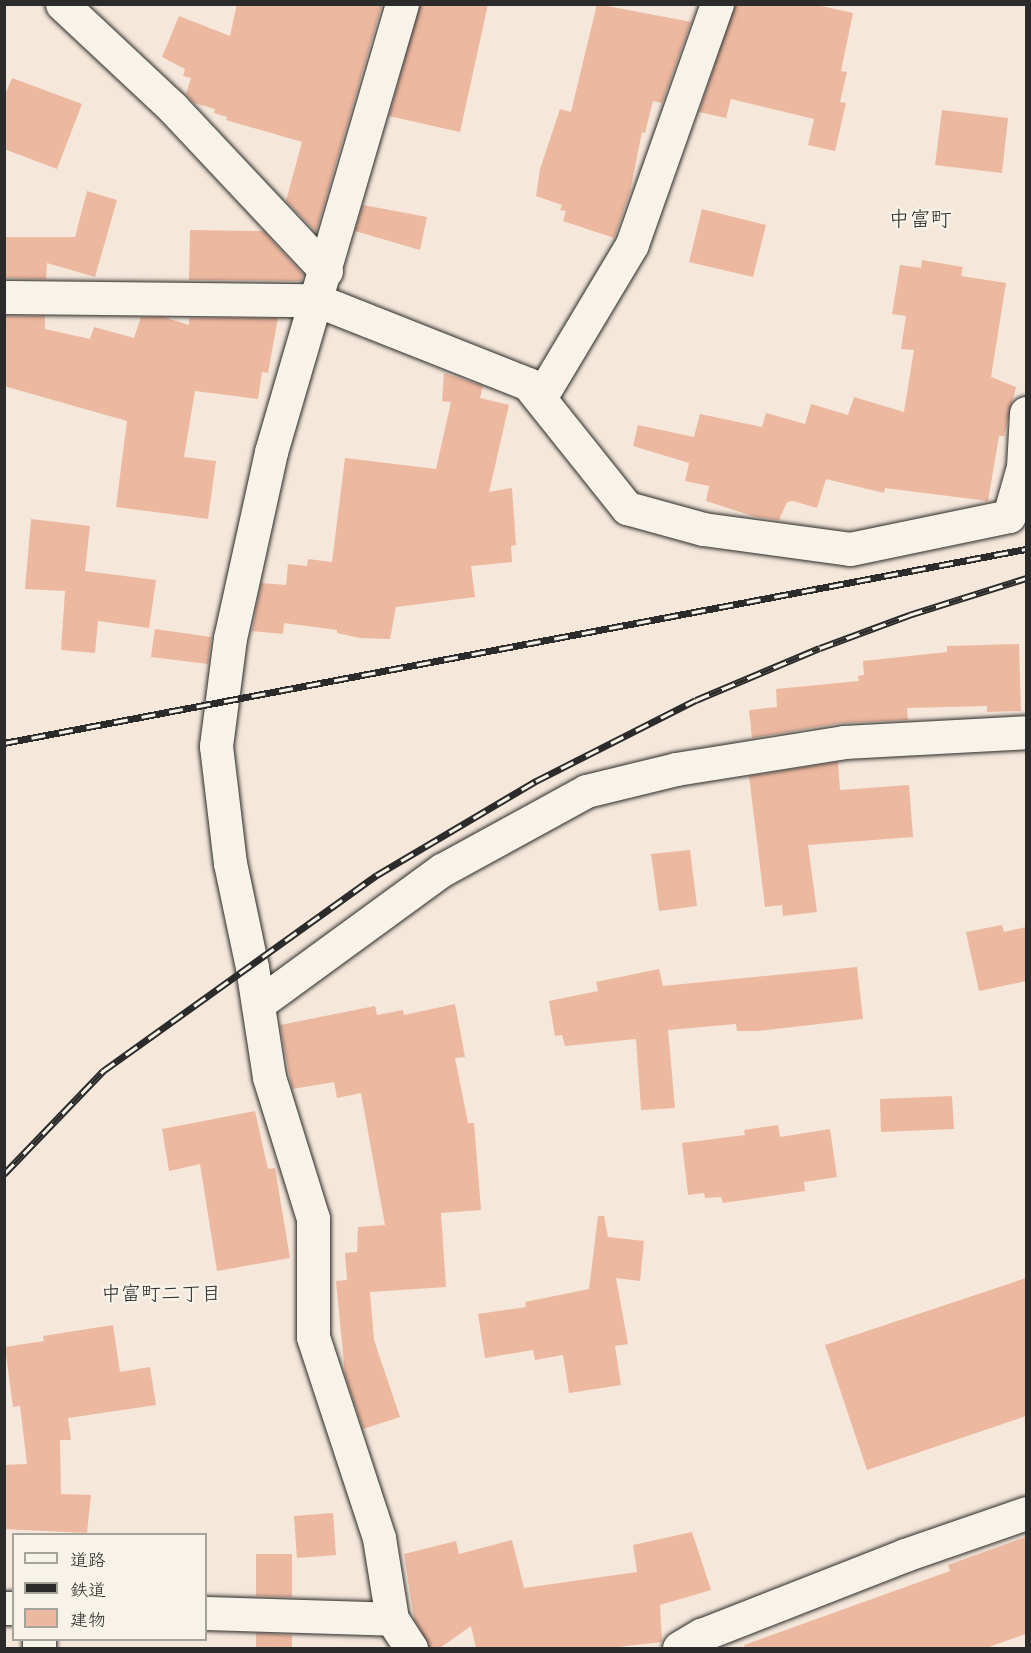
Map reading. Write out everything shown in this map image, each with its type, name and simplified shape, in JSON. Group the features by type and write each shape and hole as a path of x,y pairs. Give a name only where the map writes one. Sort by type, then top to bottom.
{"street":[{"path":"62,4 172,107 321,286 528,384 627,508 703,529 849,549 1009,516 1023,467 1026,413"},
{"path":"402,4 271,452 230,638 216,746 230,863 258,1004 269,1077 313,1218 313,1337 379,1538 392,1619 411,1648"},
{"path":"540,398 632,244 717,4"},
{"path":"4,297 321,286"},
{"path":"258,1004 442,870 585,791 676,769 844,742 1026,732"},
{"path":"680,1648 701,1635 905,1555 1026,1513"},
{"path":"207,1613 392,1619"}],"building":[{"path":"237,4 382,4 316,232 286,201 302,142 226,120 227,117 214,113 215,109 194,103 186,94 191,78 183,76 185,69 162,57 179,16 230,36"},
{"path":"420,4 488,4 460,132 389,116"},
{"path":"597,4 691,22 662,103 653,101 645,133 642,132 630,192 614,238 563,221 566,211 560,210 562,205 536,196 540,169 560,109 571,112"},
{"path":"735,4 812,4 853,13 841,71 847,72 840,102 846,103 835,151 808,145 814,119 731,99 726,118 699,112"},
{"path":"12,78 82,104 57,169 4,149 4,97"},
{"path":"942,110 1008,118 1002,173 935,165"},
{"path":"87,191 117,200 95,277 47,263 46,279 4,278 4,237 75,237"},
{"path":"363,205 427,217 420,250 355,231"},
{"path":"702,209 766,225 753,277 689,262"},
{"path":"190,230 263,231 303,274 301,281 189,280"},
{"path":"922,260 963,267 961,276 1006,283 991,377 1016,387 1004,436 999,436 988,501 885,488 884,493 826,479 817,508 793,501 787,502 779,520 756,517 706,501 709,486 685,481 689,463 633,446 638,425 694,437 700,414 762,427 766,413 805,424 811,404 848,415 854,397 904,412 914,350 901,349 906,316 892,314 900,265 921,268"},
{"path":"4,316 45,316 45,329 90,339 94,327 134,338 141,317 163,317 189,325 189,318 278,318 268,373 262,372 258,399 195,391 184,457 216,461 208,519 116,507 127,421 4,386"},
{"path":"444,373 483,386 480,398 509,405 489,492 512,488 516,545 511,546 512,562 471,566 475,597 396,607 390,639 360,638 337,633 337,630 284,623 283,634 252,631 261,583 286,585 288,564 307,566 308,559 332,562 345,458 436,469 451,402 442,401"},
{"path":"31,519 90,526 85,571 156,580 149,628 98,621 95,653 61,650 65,591 25,589"},
{"path":"155,629 211,637 208,664 151,657"},
{"path":"1019,644 1021,711 987,712 987,706 907,708 908,720 841,723 752,738 749,710 777,707 776,689 859,681 858,676 864,675 863,661 947,652 947,646"},
{"path":"838,762 840,790 909,785 913,837 808,845 817,912 783,916 782,905 765,907 749,776"},
{"path":"690,850 697,906 659,911 651,854"},
{"path":"1002,925 1004,932 1026,927 1026,981 979,991 966,932"},
{"path":"857,967 863,1019 757,1031 737,1031 736,1024 668,1030 675,1108 641,1110 636,1039 565,1046 562,1035 555,1036 549,1001 598,991 596,982 659,969 663,986"},
{"path":"455,1004 465,1057 455,1058 468,1123 474,1123 481,1210 441,1213 446,1287 370,1292 374,1340 400,1417 363,1429 345,1375 336,1281 347,1280 345,1253 357,1252 358,1227 385,1225 361,1093 337,1098 334,1082 292,1089 280,1025 375,1006 377,1015 403,1010 404,1015"},
{"path":"952,1096 954,1129 881,1132 880,1099"},
{"path":"255,1111 268,1169 275,1168 290,1258 217,1271 200,1164 169,1171 162,1129"},
{"path":"778,1125 780,1137 830,1129 837,1177 804,1182 805,1191 723,1203 721,1197 705,1198 704,1193 688,1195 682,1143 745,1135 744,1130"},
{"path":"598,1216 604,1216 608,1237 644,1241 640,1281 616,1278 628,1344 615,1346 621,1385 569,1393 563,1355 535,1360 533,1350 485,1358 478,1314 526,1307 525,1302 589,1289"},
{"path":"1026,1278 1026,1416 867,1470 825,1345"},
{"path":"113,1325 120,1372 150,1367 156,1405 68,1418 71,1440 60,1440 61,1494 91,1495 87,1533 4,1529 4,1465 27,1464 20,1406 13,1407 5,1347 44,1341 43,1336"},
{"path":"333,1513 336,1555 297,1558 294,1516"},
{"path":"692,1532 711,1590 660,1605 662,1642 608,1648 476,1648 471,1626 440,1648 429,1648 414,1619 404,1554 456,1541 459,1554 512,1540 524,1588 637,1572 633,1545"},
{"path":"1026,1537 1026,1634 986,1648 745,1648 744,1645 950,1571 948,1565"},
{"path":"256,1554 292,1554 292,1597 256,1596"},
{"path":"256,1633 292,1635 292,1648 256,1648"}],"railway":[{"path":"4,743 1026,549"},
{"path":"4,1174 103,1071 377,875 536,781 696,700 820,648 909,615 1026,578"}],"district":[{"name":"中富町","path":"920,219"},
{"name":"中富町二丁目","path":"161,1292"}]}
